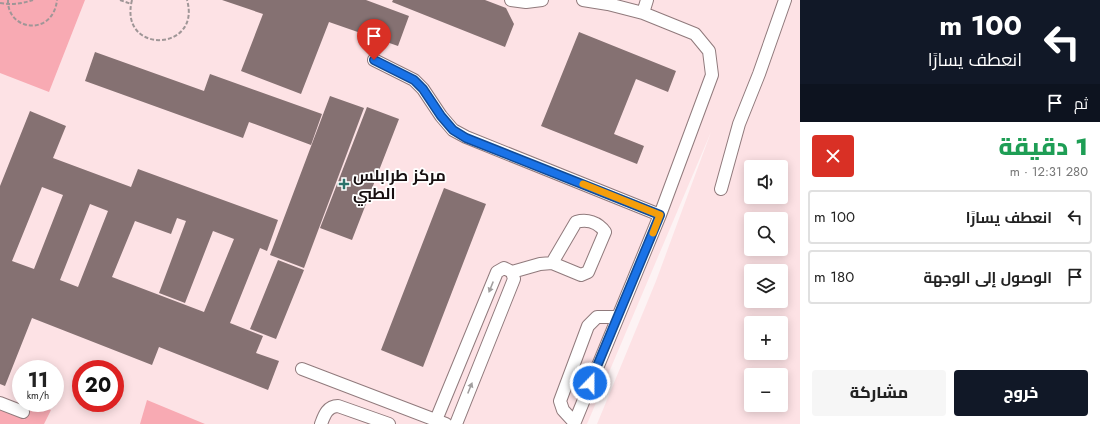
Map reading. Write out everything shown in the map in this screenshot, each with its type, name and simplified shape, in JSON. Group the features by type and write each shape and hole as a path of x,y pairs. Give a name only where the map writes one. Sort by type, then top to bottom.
{"lane":[{"path":"511,0 526,2 542,0"},
{"path":"583,0 608,4 643,13 695,34 709,51 712,75 660,215 574,423 563,410 560,401 588,326 597,317 617,317"},
{"path":"643,13 646,0"},
{"path":"721,189 739,124 759,74 785,0"},
{"path":"374,60 414,80 423,89 441,116 453,130 466,138 660,215"},
{"path":"302,369 441,422 497,272 504,268 512,272 540,264 552,263 580,275 588,272 605,232 601,225 585,220 576,222 552,263"},
{"path":"456,424 514,280 512,272"},
{"path":"0,403 12,408"},
{"path":"320,424 327,410 338,406 389,424"}],"path":[{"path":"8,0 10,12 15,19 22,24 30,26 47,22 54,12 57,0"},
{"path":"0,3 20,4 32,0"},
{"path":"120,0 131,4"},
{"path":"132,0 130,19 135,28 142,36 151,40 160,41 170,39 178,35 184,28 188,19 189,10 187,0"}],"shaded area":[{"name":"مركز طرابلس الطبي","path":"0,0 800,0 800,424 597,424 656,281 711,132 587,424 0,424"},
{"path":"0,0 85,0 49,92 0,73"},
{"path":"147,400 205,424 140,424"},
{"path":"0,403 12,408 12,412 23,412 24,420 29,412 50,412 44,424 0,424"}],"building":[{"path":"222,0 366,0 409,16 398,46 329,22 301,94 241,71 263,14"},
{"path":"393,0 485,0 506,8 514,24 505,47 392,2"},
{"path":"579,32 676,71 668,92 636,79 614,134 644,146 637,164 541,126"},
{"path":"95,52 204,91 210,74 322,114 311,145 249,122 243,138 85,81"},
{"path":"330,96 364,108 304,268 270,255"},
{"path":"367,107 399,119 352,240 320,228"},
{"path":"30,111 66,126 53,158 131,187 138,169 278,220 267,251 260,248 230,323 263,336 256,353 279,361 268,390 159,347 152,365 32,318 15,360 12,360 12,368 5,386 0,384 0,186","holes":["42,187 63,195 34,269 12,261","90,204 108,211 78,287 60,280","177,218 186,221 159,293 185,303 213,231 234,239 204,312 112,277 135,221 171,234"]},
{"path":"444,188 486,204 423,367 381,350"},
{"path":"278,260 304,270 276,339 250,329"}],"slow traffic":[{"path":"583,184 660,215 653,233"}],"place":[{"name":"مركز طرابلس الطبي","path":"344,184"}],"route":[{"path":"374,60 414,80 423,89 441,116 453,130 466,138 660,215 590,383"}]}
